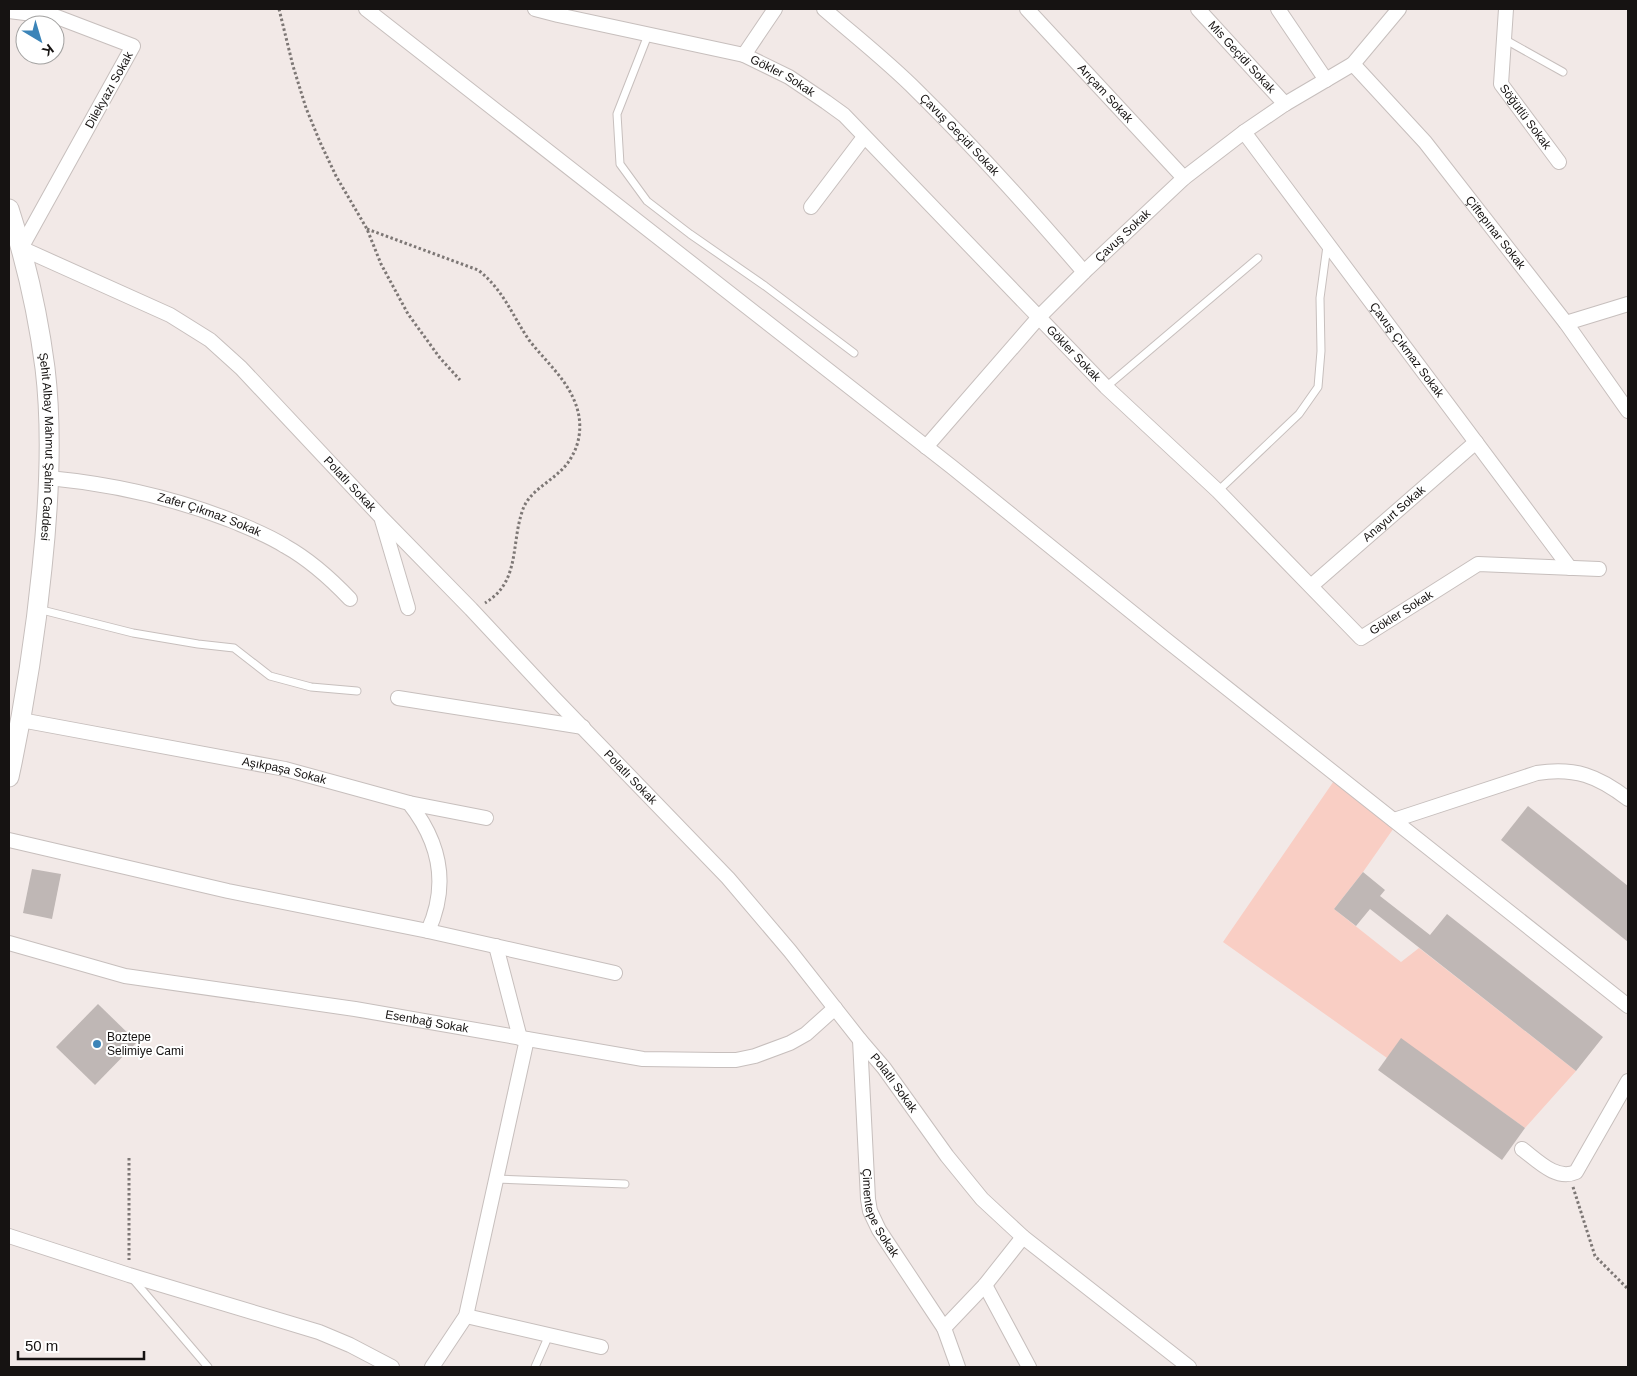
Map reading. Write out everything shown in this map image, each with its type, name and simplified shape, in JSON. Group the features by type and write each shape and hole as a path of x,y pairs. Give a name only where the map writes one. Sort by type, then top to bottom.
{"street":[{"path":"366,9 926,447 1628,1006"},
{"name":"Gökler Sokak","path":"535,9 562,12 648,35 744,55 789,77 844,115 1106,387 1218,491 1361,638 1478,564 1599,569"},
{"path":"744,55 775,9"},
{"name":"Çavuş Geçidi Sokak","path":"824,9 914,88 1022,200 1084,272"},
{"name":"Arıçam Sokak","path":"1027,9 1184,178"},
{"name":"Mis Geçidi Sokak","path":"1198,9 1285,104"},
{"path":"1278,9 1326,80"},
{"path":"1353,64 1399,9"},
{"name":"Söğütlü Sokak","path":"1506,9 1501,84 1559,162"},
{"name":"Dilekyazı Sokak","path":"9,11 57,17 133,46 21,248"},
{"name":"Çavuş Sokak","path":"926,447 1039,317 1184,178 1244,132 1285,104 1353,64"},
{"name":"Çiftepınar Sokak","path":"1353,64 1425,142 1566,323 1628,411"},
{"name":"Çavuş Çıkmaz Sokak","path":"1244,132 1570,568"},
{"path":"811,207 864,137"},
{"name":"Şehit Albay Mahmut Şahin Caddesi","path":"9,209 33,294 45,370 49,478 34,645 9,778"},
{"name":"Polatlı Sokak","path":"21,248 170,315 210,340 241,368 380,517 471,609 728,878 901,1090 931,1135 982,1199 1023,1237 1189,1367"},
{"path":"1566,323 1628,304"},
{"name":"Anayurt Sokak","path":"1311,586 1476,442"},
{"name":"Zafer Çıkmaz Sokak","path":"49,478 84,481 152,494 192,506 248,527 286,546 304,558 320,570 350,599"},
{"path":"380,517 408,608"},
{"path":"398,698 583,727"},
{"name":"Aşıkpaşa Sokak","path":"21,720 285,769 409,803 486,818"},
{"path":"1394,820 1537,773 1550,771 1578,772 1593,776 1607,783 1628,799"},
{"path":"409,803 429,834 436,852 440,872 438,902 428,931"},
{"path":"9,840 228,891 428,931 615,973"},
{"name":"Esenbağ Sokak","path":"9,943 125,976 355,1009 643,1059 680,1061 736,1060 755,1056 790,1043 806,1034 822,1022 835,1008"},
{"path":"432,1367 466,1316 524,1038 496,946"},
{"name":"Çimentepe Sokak","path":"860,1040 870,1211 879,1230 944,1328 958,1367"},
{"path":"1522,1149 1555,1173 1564,1176 1576,1172 1628,1081"},
{"path":"9,1236 319,1332 350,1345 392,1367"},
{"path":"944,1328 985,1286 1023,1237"},
{"path":"985,1286 1029,1367"},
{"path":"466,1316 601,1347"}],"lane":[{"path":"648,35 618,114 620,164 647,201 854,353"},
{"path":"1504,40 1563,72"},
{"path":"1218,491 1299,414 1318,387 1321,351 1320,298 1328,243"},
{"path":"1106,387 1258,258"},
{"path":"38,608 143,635 234,648 270,676 312,687 358,691"},
{"path":"496,1179 624,1184"},
{"path":"130,1275 208,1367"},
{"path":"535,1367 549,1335"}],"path":[{"path":"279,9 300,88 320,142 408,314 434,351 460,380"},
{"path":"366,230 478,270 485,275 503,296 529,340 561,378 579,414 576,450 572,458 561,472 538,489 522,509 516,545 505,583 492,599 471,609"},
{"path":"129,1158 130,1275"},
{"path":"1569,1175 1595,1256 1628,1289"}],"shaded area":[{"path":"1338,775 1398,822 1334,909 1401,962 1419,948 1576,1071 1525,1128 1401,1039 1387,1058 1223,942"}],"building":[{"path":"1528,806 1628,886 1628,942 1501,840"},
{"path":"32,869 61,874 52,919 23,913"},
{"path":"1363,872 1385,890 1380,896 1430,935 1447,914 1603,1037 1576,1071 1370,909 1356,926 1334,909"},
{"name":"Boztepe Selimiye Cami","path":"98,1004 137,1042 95,1085 56,1047"},
{"path":"1401,1038 1525,1128 1502,1160 1378,1070"}],"place":[{"name":"Boztepe Selimiye Cami","path":"97,1044"}]}
